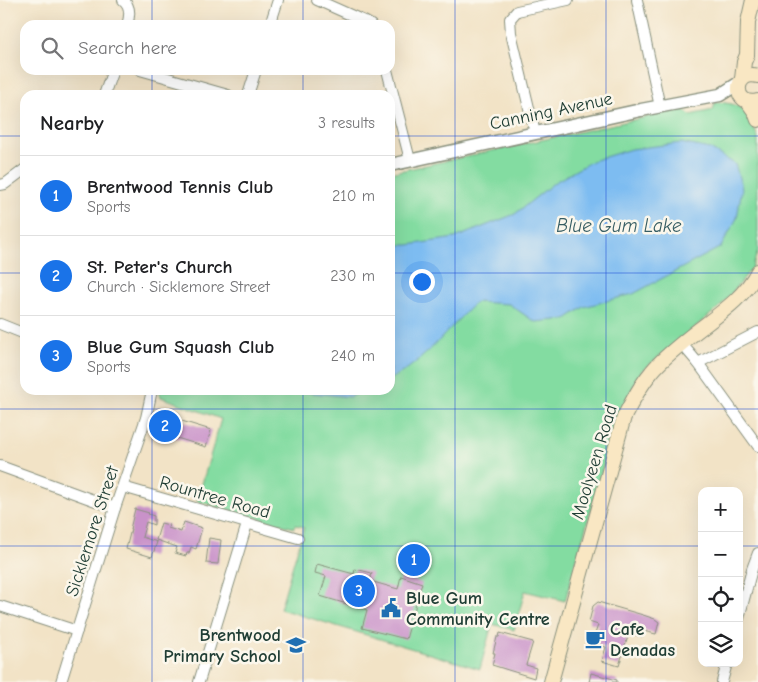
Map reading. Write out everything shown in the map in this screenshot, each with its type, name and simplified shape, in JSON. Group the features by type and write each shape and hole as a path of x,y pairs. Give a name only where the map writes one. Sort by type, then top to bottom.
{"main road":[{"path":"753,0 748,22 747,55 739,91 749,101 758,120"},
{"path":"747,55 758,75"},
{"name":"Canning Avenue","path":"741,81 750,75 758,75"},
{"name":"Moolyeen Road","path":"560,682 631,419 637,404 653,381 684,346 742,295 758,271"},
{"name":"Moolyeen Road","path":"551,682 624,417 632,400 651,372 741,305 758,283"}],"street":[{"path":"123,0 127,3 129,9 128,20"},
{"path":"272,20 278,0"},
{"path":"317,0 360,20"},
{"path":"535,133 511,33 510,19 517,11 568,0"},
{"path":"637,0 660,106"},
{"path":"106,90 111,75"},
{"path":"158,75 210,90"},
{"path":"250,90 254,75"},
{"path":"388,75 392,90"},
{"name":"Canning Avenue","path":"720,95 741,81"},
{"name":"Canning Avenue","path":"395,163 660,106 720,95 749,101"},
{"path":"395,105 410,160"},
{"path":"0,185 5,184 20,173"},
{"path":"0,324 20,332"},
{"path":"698,362 758,332"},
{"path":"684,346 698,362 758,446"},
{"name":"Sicklemore Street","path":"61,682 115,508 146,418 151,395"},
{"path":"0,466 115,508"},
{"name":"Rountree Road","path":"123,487 298,538"},
{"path":"199,682 247,524"},
{"path":"743,606 755,570 758,553"},
{"path":"0,606 77,631"},
{"path":"722,682 726,667"}],"green space":[{"path":"715,103 732,104 742,108 758,137 758,251 752,268 722,305 642,371 618,415 565,601 525,591 514,630 492,624 480,669 280,609 304,527 295,525 294,528 197,501 221,419 161,397 160,395 395,395 395,172 679,110 684,110 690,115 713,110"}],"water":[{"name":"Blue Gum Lake","path":"681,143 710,149 735,164 742,188 737,218 721,247 633,294 584,307 566,319 535,322 509,304 476,302 425,354 395,376 395,245 408,245 455,238 515,214 555,182 592,161 631,149"},
{"path":"331,395 355,395 350,397"}],"building":[{"path":"172,418 211,430 206,447 167,435"},
{"path":"135,509 154,516 154,525 146,522 142,537 157,542 152,557 126,549"},
{"path":"184,522 202,528 196,549 191,547 186,556 175,553 177,547 156,540 161,523 169,525 168,528 181,532"},
{"path":"209,538 221,540 218,564 206,563"},
{"path":"317,564 354,574 355,569 372,573 370,581 398,589 401,576 422,583 406,639 362,628 367,610 320,596 326,576 315,573"},
{"path":"598,602 643,615 659,622 656,634 643,631 642,637 629,633 619,666 602,661 606,647 592,643 598,625 589,622 593,606"},
{"path":"500,633 533,642 526,665 536,668 534,678 492,665 497,637 499,637"},
{"path":"591,673 617,680 617,682 589,682"}],"place":[{"name":"St. Peter's Church","path":"165,426"},
{"name":"Brentwood Tennis Club","path":"414,560"},
{"name":"Blue Gum Squash Club","path":"359,591"},
{"name":"Blue Gum Community Centre","path":"391,608"},
{"name":"Cafe Denadas","path":"595,639"},
{"name":"Brentwood Primary School","path":"296,645"}]}
